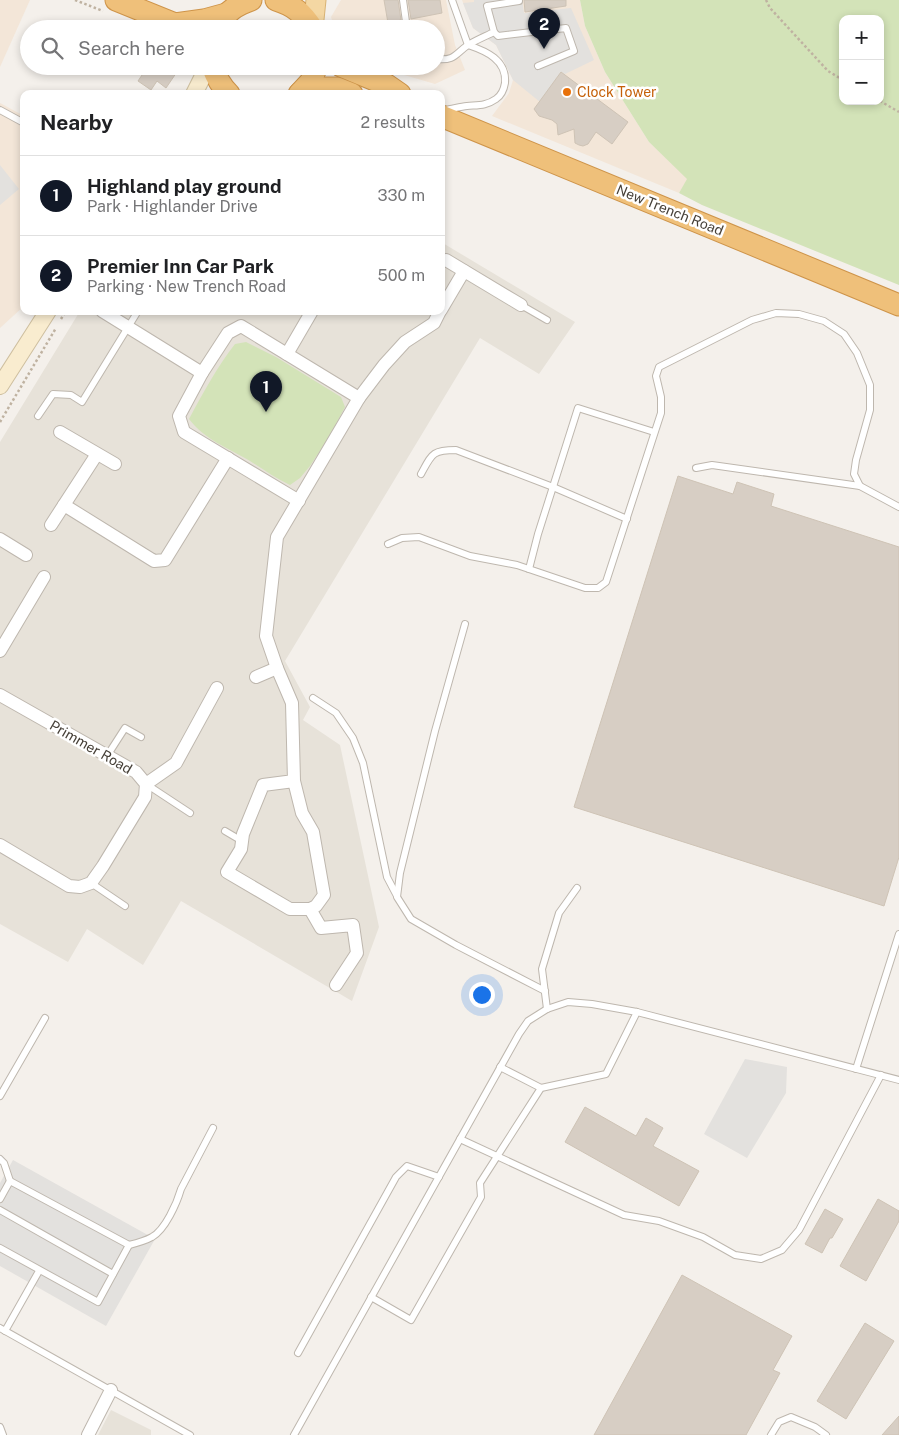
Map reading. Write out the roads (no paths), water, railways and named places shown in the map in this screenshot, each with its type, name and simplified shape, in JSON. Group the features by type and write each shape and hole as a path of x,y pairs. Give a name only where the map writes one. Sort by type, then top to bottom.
{"highway":[{"path":"116,0 164,20"},
{"path":"222,20 238,4 251,0"},
{"path":"276,0 288,4 303,14 307,20"},
{"path":"215,75 225,90"},
{"path":"303,90 311,81 313,75"},
{"path":"363,75 394,90"},
{"path":"312,90 337,88 342,90"},
{"name":"New Trench Road","path":"445,118 899,305"}],"main road":[{"path":"314,20 316,0"}],"street":[{"path":"196,90 205,75"},
{"path":"445,260 521,305"},
{"path":"445,304 464,271"},
{"path":"0,386 54,315"},
{"path":"108,315 202,372"},
{"path":"287,354 310,315"},
{"path":"294,782 263,785 243,834 240,849 227,872 290,909 310,909 316,906 324,895 313,832 302,813 294,782 292,703 266,636 277,537 359,398 384,365 405,342 434,323 439,315"},
{"path":"299,501 184,432 179,416 202,372 228,333 241,326 359,398"},
{"path":"60,432 115,464"},
{"path":"51,525 97,454"},
{"path":"64,505 154,561 165,560 228,458"},
{"path":"0,539 26,554"},
{"path":"0,651 44,577"},
{"path":"256,677 277,668"},
{"path":"146,784 176,763 217,688"},
{"name":"Primmer Road","path":"0,695 136,772 146,784 145,797 91,883"},
{"path":"0,845 69,886 80,887 91,883"},
{"path":"310,909 320,928 353,925 357,953 336,985"},
{"path":"88,1435 111,1390"}],"lane":[{"path":"403,0 406,20"},
{"path":"452,0 468,45"},
{"path":"519,1 487,6 494,32 498,36 566,28 574,50 538,66"},
{"path":"445,60 457,56 468,45 494,32"},
{"path":"445,110 468,106 482,106 497,99 504,90 506,74 496,59 480,49 468,45"},
{"path":"0,110 20,121"},
{"path":"521,305 547,320"},
{"path":"388,544 402,538 419,537 470,556 517,565 585,588 598,588 606,582 661,413 661,397 656,376 659,367 752,320 776,313 799,314 824,322 844,334 857,353 870,385 870,410 854,474 860,486"},
{"path":"38,416 53,394 71,395 82,402 136,315"},
{"path":"529,569 538,534 578,408 654,432"},
{"path":"421,474 431,456 441,450 456,450 553,487 627,519"},
{"path":"696,468 712,464 860,486 899,507"},
{"path":"397,897 400,873 435,732 465,624"},
{"path":"313,698 336,713 353,738 363,763 387,877 411,919 456,945 545,991"},
{"path":"107,756 125,728 141,737"},
{"path":"146,784 190,813"},
{"path":"225,831 242,841"},
{"path":"91,883 125,906"},
{"path":"547,1009 542,969 559,913 577,888"},
{"path":"856,1069 899,934"},
{"path":"294,1435 500,1067 528,1021 547,1009 568,1002 637,1012 899,1080"},
{"path":"500,1067 541,1088 606,1074 637,1012"},
{"path":"0,1096 45,1018"},
{"path":"460,1139 624,1215 659,1221 703,1237 735,1255 761,1259 782,1250 799,1230 881,1075"},
{"path":"371,1297 411,1320 481,1197 480,1183 541,1088"},
{"path":"0,1248 98,1302 129,1245 154,1237 162,1228 214,1128"},
{"path":"0,1159 4,1163 10,1181 129,1245"},
{"path":"298,1353 396,1177 407,1166 439,1177"},
{"path":"0,1199 10,1181"},
{"path":"0,1210 113,1274"},
{"path":"39,1271 3,1329 190,1435"},
{"path":"771,1435 779,1422 791,1417 815,1427 826,1435"},
{"path":"0,1427 3,1435"}],"place":[{"name":"Premier Inn Car Park","path":"544,49"},
{"name":"Clock Tower","path":"567,92"},
{"name":"Highland play ground","path":"266,412"}]}
